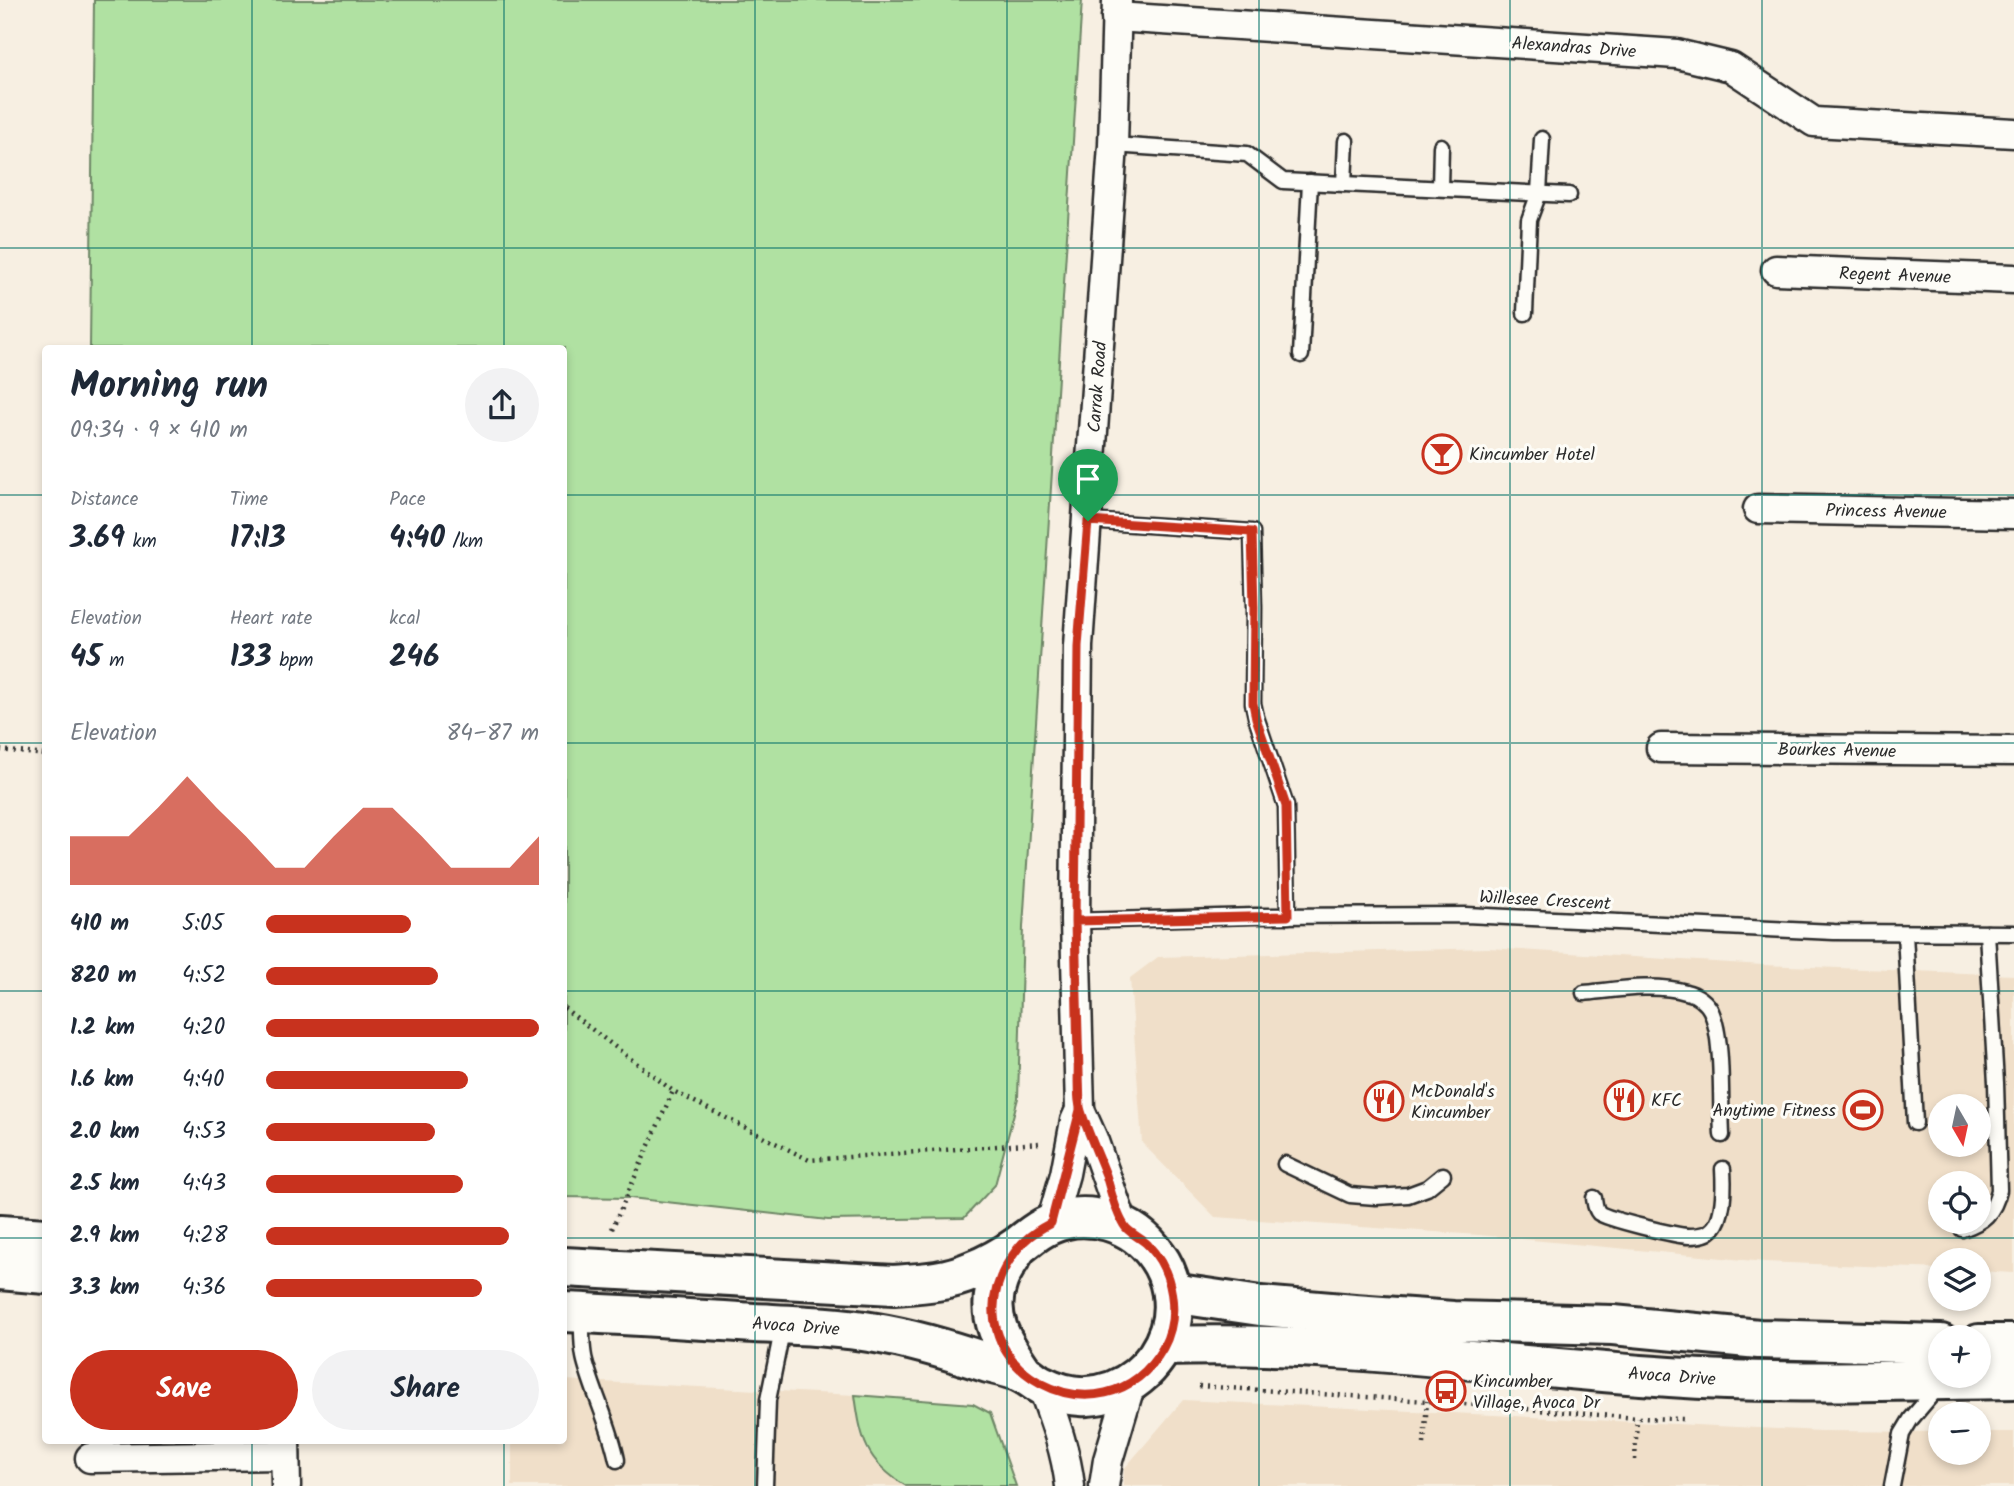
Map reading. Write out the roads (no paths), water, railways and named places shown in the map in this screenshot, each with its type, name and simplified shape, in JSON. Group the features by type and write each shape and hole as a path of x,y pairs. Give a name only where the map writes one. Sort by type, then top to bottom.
{"main road":[{"name":"Avoca Drive","path":"567,1267 894,1285 939,1282 972,1271 1017,1247 1032,1233 1051,1223 1088,1217 1107,1220 1124,1227 1147,1243 1164,1266 1172,1293 1172,1320 1164,1346 1150,1367 1131,1383 1110,1392 1086,1396 1063,1394 962,1354 876,1333 573,1312"},
{"path":"0,1235 42,1238"},
{"name":"Avoca Drive","path":"1017,1247 997,1282 995,1321 1000,1340 1033,1380"},
{"path":"0,1270 42,1274"},
{"name":"Avoca Drive","path":"1172,1293 1260,1306 1367,1315 1453,1321 1613,1325 1759,1339 1928,1360"},
{"name":"Avoca Drive","path":"1164,1346 1235,1344 1466,1359 1721,1380 1928,1363"},
{"path":"1991,1344 2014,1344"},
{"name":"Avoca Drive","path":"1991,1373 2014,1379"}],"street":[{"name":"Alexandras Drive","path":"1116,8 1677,54 1731,67 1814,122 2014,133"},
{"name":"Carrak Road","path":"1116,8 1113,145 1078,646 1075,921 1080,1110 1124,1227"},
{"name":"Regent Avenue","path":"1776,270 2014,279"},
{"name":"Princess Avenue","path":"1758,509 2014,514"},
{"name":"Bourkes Avenue","path":"1661,748 2014,751"},
{"name":"Carrak Road","path":"1051,1223 1075,1121 1080,1110"},
{"path":"1033,1380 1061,1441 1070,1486"},
{"path":"1104,1486 1108,1460 1131,1383"},
{"path":"90,1458 285,1448 286,1486"}],"lane":[{"path":"1525,313 1529,220 1539,193 1542,139"},
{"path":"1343,184 1346,141"},
{"path":"1113,145 1247,154 1283,181 1569,195"},
{"path":"1440,188 1441,146"},
{"path":"1301,355 1310,182"},
{"path":"1088,521 1252,532 1253,703 1286,806 1288,916"},
{"name":"Willesee Crescent","path":"1075,921 1466,915 1820,931 2014,933"},
{"path":"1905,933 1915,1123"},
{"path":"1987,933 1999,1190 1991,1212"},
{"path":"1584,993 1668,989 1699,997 1710,1008 1716,1024 1722,1135"},
{"path":"1285,1164 1310,1174 1332,1188 1350,1195 1363,1196 1408,1195 1427,1188 1443,1175"},
{"path":"1594,1198 1595,1208 1612,1219 1677,1235 1710,1232 1717,1224 1724,1193 1723,1169"},
{"path":"573,1312 585,1363 612,1436 617,1460"},
{"path":"765,1486 768,1401 783,1325"},
{"path":"1892,1486 1902,1434 1928,1388"}],"place":[{"name":"Kincumber Hotel","path":"1442,454"},
{"name":"KFC","path":"1624,1100"},
{"name":"McDonald's Kincumber","path":"1384,1101"},
{"name":"Anytime Fitness","path":"1863,1110"},
{"name":"Kincumber Village, Avoca Dr","path":"1446,1391"}]}
